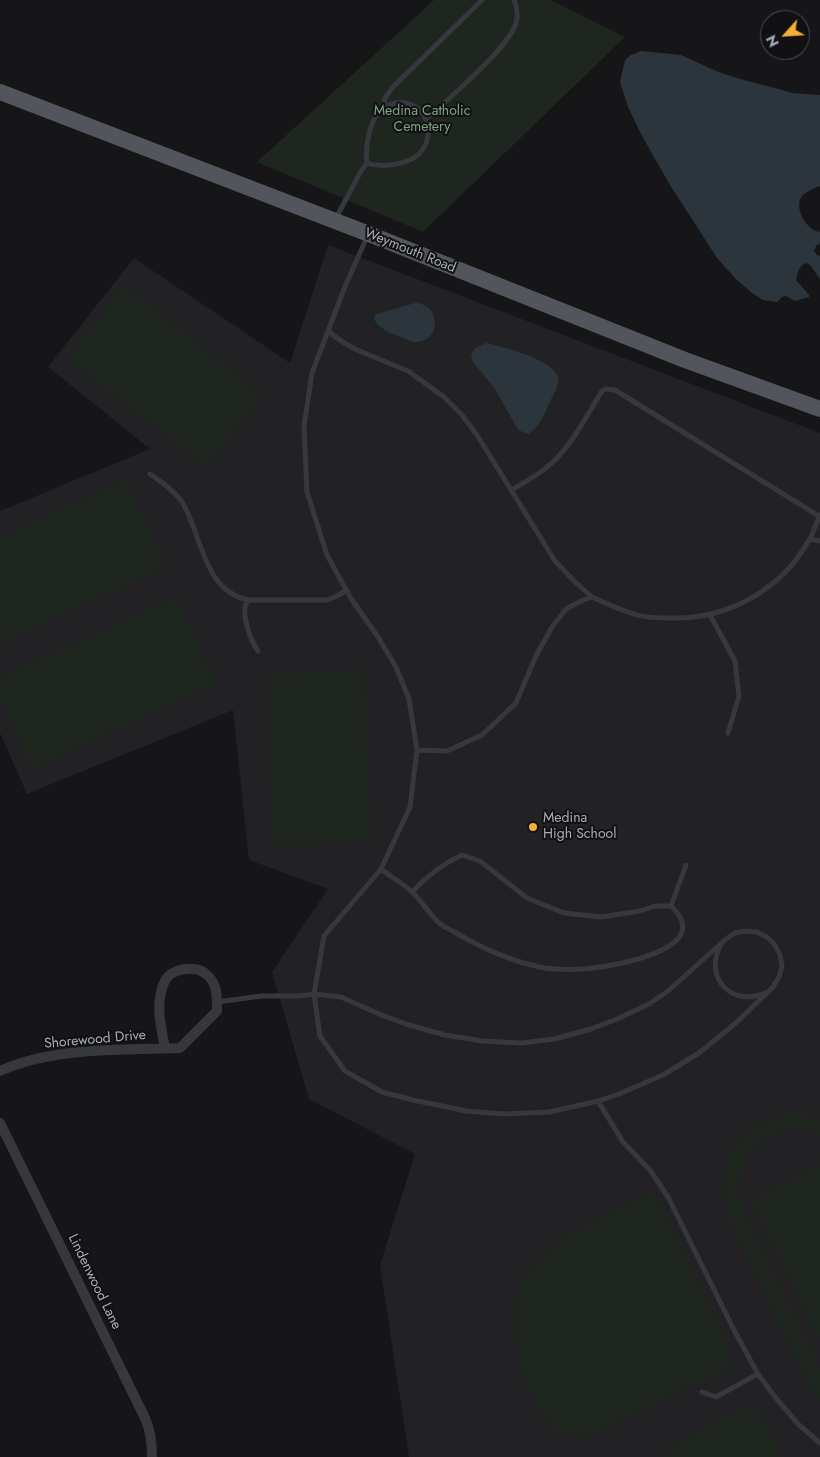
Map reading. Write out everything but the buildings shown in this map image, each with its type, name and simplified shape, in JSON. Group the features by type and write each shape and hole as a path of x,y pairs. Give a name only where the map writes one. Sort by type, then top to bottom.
{"main road":[{"name":"Weymouth Road","path":"0,92 369,234 685,360 820,409"}],"street":[{"name":"Shorewood Drive","path":"0,1071 24,1062 52,1055 180,1048 217,1011 217,990 207,974 197,969 183,969 173,973 164,981 159,1016 165,1048"},
{"name":"Lindenwood Lane","path":"0,1123 145,1418 152,1443 152,1457"}],"lane":[{"path":"383,109 385,98 393,86 482,0"},
{"path":"426,118 436,111 493,56 504,42 516,24 517,14 514,0"},
{"path":"335,221 367,163 366,152 370,131 378,113 388,106 399,102 409,102 421,111 426,118 428,132 428,140 423,150 414,158 403,163 375,166 367,163"},
{"path":"217,1002 261,996 314,994 341,997 402,1022 444,1035 482,1041 522,1043 554,1039 591,1029 649,1004 668,991 735,933 746,930 768,937 776,945 782,966 779,977 773,987 737,1022 699,1053 663,1075 619,1094 598,1101 548,1112 504,1114 466,1111 382,1092 345,1071 320,1036 314,994 324,936 382,869 410,807 417,750 409,699 396,667 327,555 307,492 304,426 312,373 346,284 369,234"},
{"path":"328,331 357,350 408,371 444,397 462,415 477,435 511,490 555,561 592,597 633,614 656,618 678,618 710,615 733,608 771,585 790,567 810,538 820,515 611,389 602,391 564,450 554,461 511,490"},
{"path":"150,474 173,492 182,502 204,556 215,577 229,592 238,598 249,600 327,600 347,590"},
{"path":"810,538 820,542"},
{"path":"417,750 446,751 482,736 516,703 536,656 552,627 566,609 592,597"},
{"path":"249,600 245,607 247,626 250,638 258,651"},
{"path":"710,615 735,661 739,696 728,733"},
{"path":"382,869 412,892 440,924 484,949 541,968 592,969 645,957 678,941 682,932 682,922 678,912 671,906 654,906 640,911 601,917 564,914 527,898 480,861 462,855 444,863 425,878 412,892"},
{"path":"671,906 686,865"},
{"path":"726,939 719,947 715,957 718,979 724,988 738,996 754,997 764,994 773,987"},
{"path":"598,1101 623,1142 650,1170 668,1197 758,1374 799,1425 820,1443"},
{"path":"702,1392 716,1397 758,1374"}],"shaded area":[{"path":"641,51 681,55 716,71 740,79 793,93 820,95 820,186 802,196 799,207 803,218 810,228 820,232 820,243 814,251 820,256 820,279 810,265 806,263 800,268 796,280 809,297 795,301 786,296 777,302 763,300 736,279 717,258 670,185 628,107 620,82 625,60"},
{"name":"Medina High School","path":"328,245 820,433 820,1457 409,1457 380,1265 415,1154 309,1099 272,972 328,889 249,860 233,710 27,794 0,733 0,511 150,449 48,367 134,258 290,363"},
{"path":"415,303 424,305 434,316 434,330 424,340 416,342 409,340 387,331 375,321 374,317 377,314"},
{"path":"486,343 537,359 554,371 558,377 557,388 542,418 537,426 528,434 518,430 495,389 473,362 471,355 474,349"}],"green space":[{"name":"Medina Catholic Cemetery","path":"434,0 551,0 625,37 423,232 257,162"},
{"path":"125,286 262,395 206,466 68,358"},
{"path":"126,480 166,567 0,643 0,538"},
{"path":"176,597 216,684 32,768 0,698 0,678"},
{"path":"364,671 370,842 274,845 267,675"},
{"path":"798,1114 820,1118 820,1135 801,1130 783,1131 768,1137 755,1148 746,1162 740,1178 739,1196 744,1214 820,1368 820,1399 730,1221 725,1201 724,1182 727,1164 734,1149 745,1135 760,1125 778,1118"},
{"path":"820,1166 820,1338 752,1200"},
{"path":"653,1192 732,1354 727,1368 587,1437 562,1434 545,1417 525,1379 516,1343 515,1298 520,1282 532,1267 551,1249 571,1235"},
{"path":"748,1407 761,1412 783,1457 662,1457 698,1432"}],"place":[{"name":"Medina High School","path":"533,827"}]}
